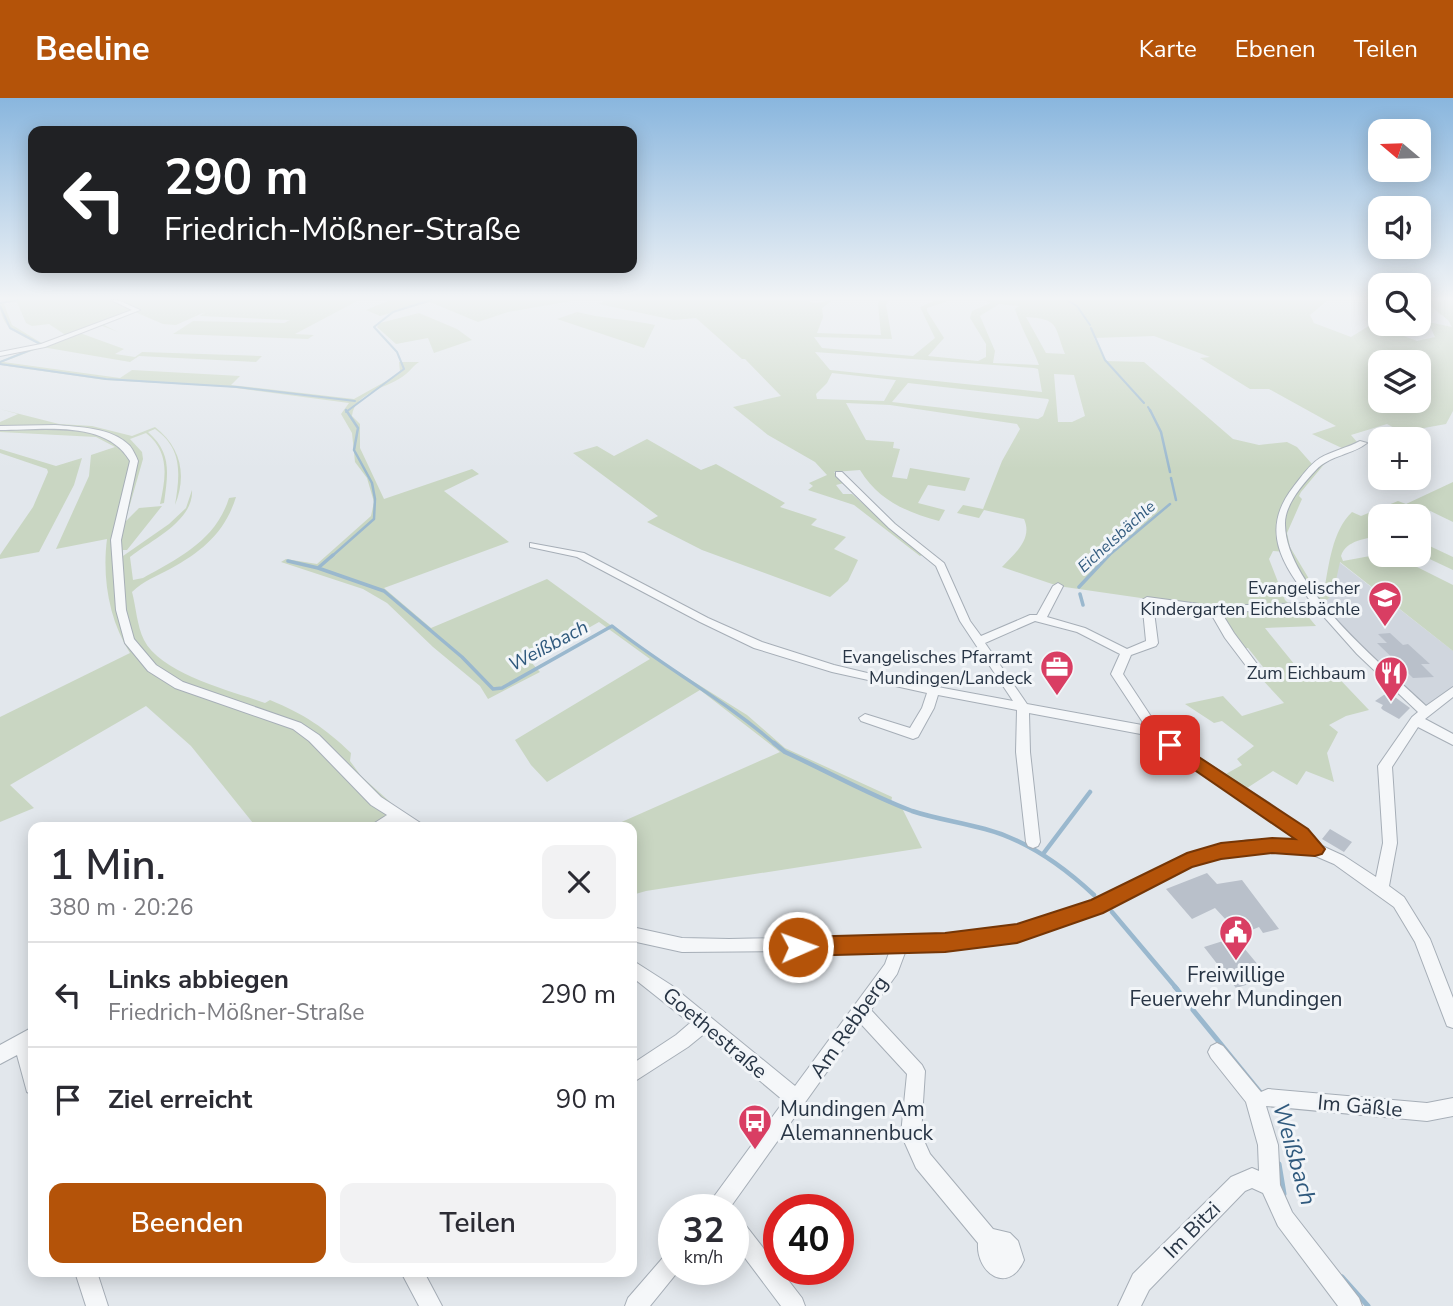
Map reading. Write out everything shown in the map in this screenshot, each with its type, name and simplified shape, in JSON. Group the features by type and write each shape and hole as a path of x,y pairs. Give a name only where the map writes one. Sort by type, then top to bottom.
{"street":[{"path":"0,428 87,431 105,435 124,444 134,461 116,540 121,610 125,629 136,651 152,668 179,685 297,726 314,738 357,785 407,822"},
{"path":"1363,443 1324,460 1312,469 1283,507 1279,527 1286,555 1319,606 1421,716 1453,740"},
{"path":"839,474 891,526 940,565 965,621 1023,707 1023,752 1033,842"},
{"path":"533,545 580,555 758,645 845,671 1149,731 1267,809 1301,834 1315,849"},
{"path":"1041,618 1058,586"},
{"path":"1149,731 1148,721 1117,674 1126,653 1152,643 1154,633 1148,621 1147,600 1214,608 1319,606"},
{"path":"1214,608 1229,635 1257,672"},
{"path":"979,641 1025,620 1041,618 1081,630 1126,653"},
{"path":"865,718 913,734 928,708 934,690"},
{"path":"1381,888 1390,843 1385,766 1421,716 1453,691"},
{"path":"388,822 397,816"},
{"path":"637,935 682,946 798,947 945,942 1017,933 1096,906 1187,861 1221,851 1272,846 1315,849 1339,860 1399,902 1422,939 1453,1020"},
{"name":"Am Rebberg","path":"729,1194 891,969 898,952 898,943"},
{"name":"Goethestraße","path":"637,971 665,991 797,1100"},
{"path":"860,1010 916,1071 911,1134 923,1161 990,1241"},
{"path":"637,1071 682,1041 702,1024"},
{"path":"0,1055 28,1039"},
{"path":"1217,1052 1254,1097 1268,1145 1270,1186 1285,1219 1351,1306"},
{"name":"Im Gäßle","path":"1268,1098 1427,1112 1453,1107"},
{"name":"Im Bitzi","path":"1129,1306 1141,1282 1238,1184 1252,1178 1270,1186"},
{"path":"749,1246 794,1306"},
{"path":"88,1277 97,1306"},
{"path":"415,1277 431,1306"},
{"path":"636,1306 658,1280"}],"shaded area":[{"name":"Evangelischer Kindergarten Eichelsbächle","path":"1339,562 1453,651 1453,688 1426,709 1322,605 1333,594"}],"green space":[{"path":"18,356 3,362 120,378 132,370 240,376 231,385 354,399 397,375 400,372 399,362 419,362 399,379 366,395 359,401 352,416 360,424 360,448 384,499 472,469 479,474 444,491 509,542 384,588 431,628 547,579 656,658 747,715 785,748 892,797 891,803 902,808 922,848 637,894 637,822 622,822 780,752 700,690 547,782 531,765 515,740 650,659 599,622 530,661 540,672 488,699 480,686 433,647 387,603 363,589 281,562 286,559 317,564 371,516 374,502 367,478 355,462 352,433 341,414 349,403 228,387 105,380 0,365 0,361"},
{"path":"97,356 138,356 130,362"},
{"path":"146,356 262,356 256,362"},
{"path":"739,356 819,356 830,370 1042,392 1038,369 1034,368 875,356 932,356 978,361 986,356 994,356 993,363 1039,365 1035,356 1103,356 1105,361 1144,362 1233,439 1259,445 1287,442 1297,447 1312,464 1326,462 1301,492 1299,496 1302,499 1287,533 1290,547 1318,594 1324,591 1336,538 1345,520 1352,512 1361,516 1368,513 1368,538 1347,547 1341,556 1343,561 1368,556 1368,567 1417,567 1453,585 1453,651 1340,562 1333,594 1322,605 1287,552 1273,551 1269,559 1285,600 1294,609 1301,608 1316,626 1265,628 1299,670 1329,668 1369,710 1346,716 1329,725 1338,732 1327,753 1334,782 1306,771 1297,785 1273,771 1244,790 1224,775 1242,765 1237,759 1254,746 1222,721 1214,723 1185,704 1223,696 1242,716 1284,703 1257,674 1267,672 1248,648 1242,648 1217,609 1058,586 1002,567 1024,539 1024,519 984,510 979,518 957,513 963,505 983,509 1002,461 1020,429 1017,424 890,405 846,403 866,440 894,442 893,448 900,449 892,477 907,479 910,468 970,478 965,491 928,485 918,503 945,510 939,521 915,513 884,497 860,470 834,472 844,483 836,485 843,494 852,494 922,555 920,556 854,505 808,490 813,486 809,483 827,475 815,462 768,435 733,407 781,396 745,359","holes":["832,373 896,380 884,401 817,399 816,394","1054,374 1074,375 1085,416 1072,422 1058,422","908,383 1048,399 1049,400 1043,416 1038,419 892,402"]},
{"path":"1368,356 1368,413 1431,413 1431,356 1453,356 1453,411 1446,424 1430,427 1393,427 1387,424 1368,427 1368,430 1351,435 1357,442 1344,449 1312,434 1336,426 1269,389 1250,389 1200,358"},
{"path":"0,409 59,424 92,426 132,436 155,427 171,443 181,472 175,505 178,473 171,445 155,429 148,432 165,456 167,482 164,503 160,504 165,475 159,448 146,433 130,439 142,452 143,459 125,522 139,508 162,506 127,550 123,550 123,556 169,524 186,508 192,490 191,501 179,520 130,557 133,580 143,578 195,546 215,525 229,498 236,497 226,520 202,548 132,592 144,640 153,652 181,672 265,703 270,700 314,722 351,753 350,761 361,776 399,810 382,822 252,822 191,746 146,706 10,785 34,808 0,822 0,717 130,653 112,613 107,584 107,539 56,549 89,476 91,455 115,447 96,437 0,432 0,422 18,414"},
{"path":"647,439 701,470 716,464 785,503 780,507 817,519 811,525 846,537 834,549 858,560 848,581 830,597 702,550 647,522 658,516 573,453 597,446 614,456"},
{"path":"0,449 56,466 82,458 74,485 39,552 0,559 0,555 33,507 48,472 47,469 0,453"},
{"path":"1453,482 1453,522 1431,511 1431,504 1406,504"},
{"path":"1431,547 1453,557 1453,570 1431,560"}],"building":[{"path":"1390,633 1403,645 1408,644 1430,664 1421,664 1434,677 1413,678 1377,643 1387,643 1378,634"},
{"name":"Zum Eichbaum","path":"1388,692 1410,708 1399,719 1383,710 1383,705 1375,701"},
{"path":"1330,829 1352,842 1344,852 1322,839"},
{"path":"1207,873 1217,884 1242,880 1279,929 1263,933 1259,927 1240,935 1215,908 1192,919 1166,889"},
{"name":"Freiwillige Feuerwehr Mundingen","path":"1223,941 1226,946 1239,942 1269,978 1236,988 1204,947"}],"waterway":[{"path":"0,362 14,356"},
{"name":"Weißbach","path":"347,411 404,369 399,356"},
{"name":"Eichelsbächle","path":"1103,356 1144,403"},
{"path":"0,364 106,379 237,387 355,401"},
{"name":"Eichelsbächle","path":"1148,407 1151,412"},
{"name":"Weißbach","path":"331,557 374,519 375,499 372,483 354,450 358,428 347,411"},
{"name":"Eichelsbächle","path":"1151,412 1161,432 1170,472"},
{"name":"Eichelsbächle","path":"1171,478 1176,500"},
{"name":"Eichelsbächle","path":"1108,557 1170,504"},
{"name":"Weißbach","path":"318,568 333,555"},
{"name":"Eichelsbächle","path":"1079,587 1108,557"},
{"path":"288,561 318,568"},
{"name":"Weißbach","path":"318,568 384,591 462,657 493,689 502,688 612,626 736,713 776,745"},
{"name":"Eichelsbächle","path":"1080,594 1083,605"},
{"name":"Weißbach","path":"774,743 785,752 896,805 921,814 985,829 1030,847 1057,864 1094,895"},
{"name":"Eichelsbächle","path":"1043,854 1090,792"},
{"name":"Weißbach","path":"1112,912 1177,989"},
{"name":"Weißbach","path":"1175,987 1192,1007"},
{"name":"Weißbach","path":"1193,1010 1260,1092"},
{"name":"Weißbach","path":"1279,1164 1284,1194"},
{"name":"Weißbach","path":"1342,1277 1368,1306"}],"place":[{"name":"Evangelischer Kindergarten Eichelsbächle","path":"1385,628"},
{"name":"Evangelisches Pfarramt Mundingen/Landeck","path":"1057,697"},
{"name":"Zum Eichbaum","path":"1391,703"},
{"name":"Freiwillige Feuerwehr Mundingen","path":"1236,962"},
{"name":"Mundingen Am Alemannenbuck","path":"755,1151"}],"route":[{"path":"798,947 945,942 1017,933 1096,906 1187,861 1221,851 1249,846 1315,849 1301,834 1267,809 1170,745"}]}
